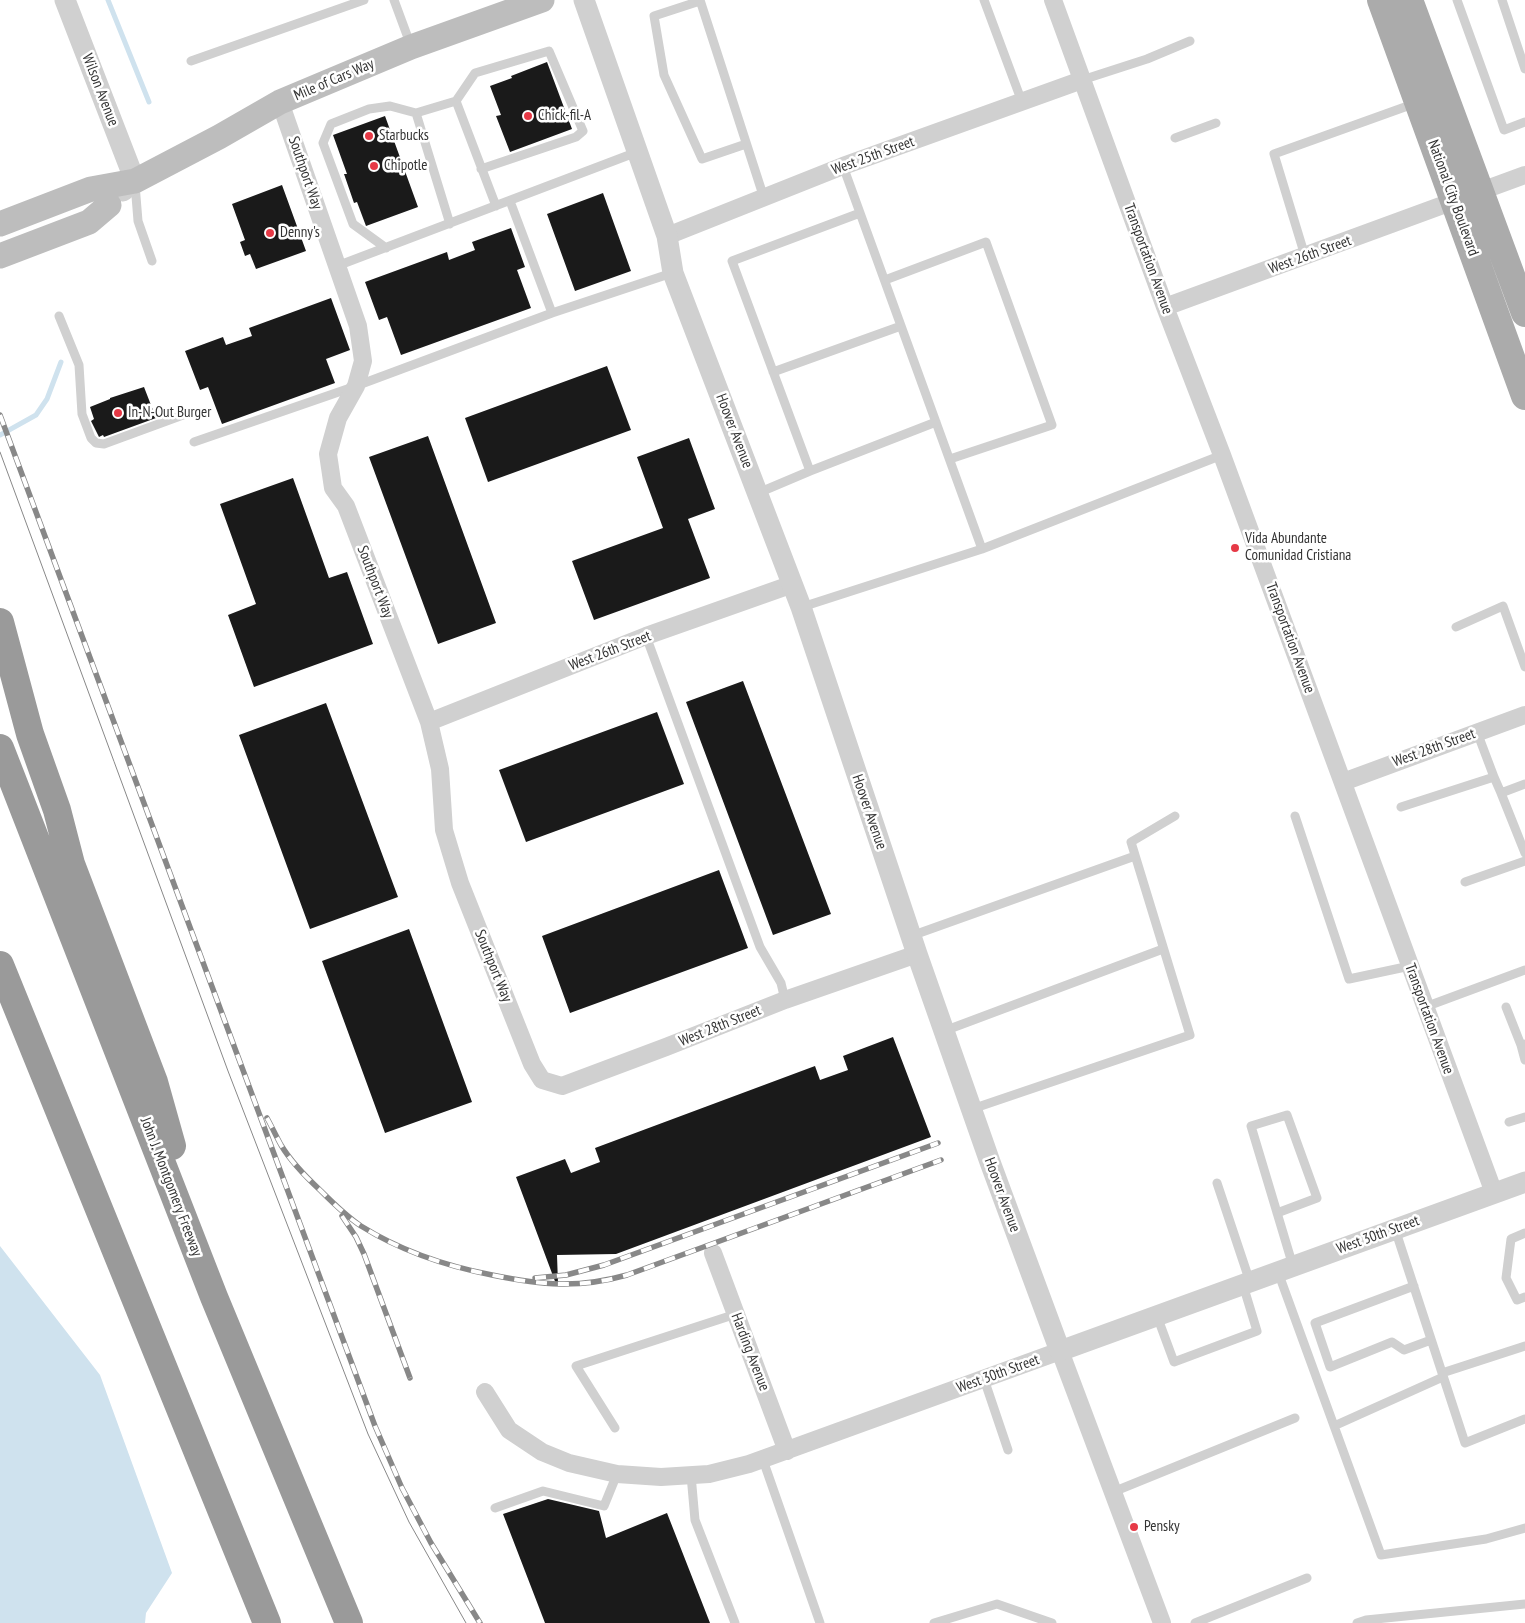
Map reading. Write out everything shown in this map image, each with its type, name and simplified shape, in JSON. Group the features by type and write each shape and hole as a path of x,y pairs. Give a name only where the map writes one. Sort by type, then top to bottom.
{"highway":[{"path":"0,622 30,734 57,810 71,864 154,1082 214,1297"},
{"name":"John J. Montgomery Freeway","path":"0,748 214,1297 349,1623"},
{"path":"0,965 267,1623"},
{"path":"0,1012 79,1162"}],"main road":[{"name":"Mile of Cars Way","path":"0,224 91,189 135,181 219,137 280,102 411,47 542,0"},
{"name":"National City Boulevard","path":"1381,0 1525,396"},
{"name":"National City Boulevard","path":"1408,0 1525,313"},
{"name":"Mile of Cars Way","path":"0,256 90,222 109,205"}],"street":[{"name":"Wilson Avenue","path":"65,0 135,181"},
{"name":"Hoover Avenue","path":"584,0 667,236 673,273 793,584 914,945 972,1110 1060,1352 1162,1623"},
{"name":"Transportation Avenue","path":"1053,0 1494,1193"},
{"name":"West 25th Street","path":"667,236 843,166 1082,80"},
{"name":"Southport Way","path":"280,102 358,326 363,361 356,386 338,418 328,454 333,488 346,506 429,722 440,769 444,830 460,883 532,1064"},
{"name":"West 26th Street","path":"1165,307 1525,175"},
{"name":"Mile of Cars Way","path":"109,205 135,181"},
{"name":"West 26th Street","path":"429,722 646,636 793,584"},
{"name":"West 28th Street","path":"1343,782 1525,714"},
{"name":"West 28th Street","path":"532,1064 542,1080 562,1086 785,1000 914,945"},
{"name":"West 30th Street","path":"485,1392 509,1430 542,1452 569,1463 617,1474 661,1477 709,1474 763,1460 1494,1193 1524,1185"},
{"name":"Harding Avenue","path":"713,1253 787,1451"}],"lane":[{"path":"191,61 364,0"},
{"path":"394,0 411,47"},
{"path":"746,144 702,159 664,75 654,16 700,0 764,198"},
{"path":"984,0 1022,102"},
{"path":"1457,0 1504,130 1525,122"},
{"path":"1502,0 1525,69"},
{"path":"1082,80 1147,59 1190,41"},
{"path":"386,248 353,224 323,143 332,124 369,109 390,106 416,113 456,101 475,73 549,51 582,131 576,138 482,168"},
{"path":"456,101 496,206"},
{"path":"1305,256 1274,154 1418,102"},
{"path":"416,113 450,224"},
{"path":"1175,138 1216,123"},
{"path":"337,266 637,152"},
{"path":"843,166 982,549"},
{"path":"135,181 138,221 152,261"},
{"path":"510,201 552,313"},
{"path":"810,470 732,261 860,213"},
{"path":"885,280 986,242 1052,425 950,459"},
{"path":"194,442 356,386 552,313 673,273"},
{"path":"59,316 79,365 82,414 91,438 96,443 104,444 183,415"},
{"path":"773,372 901,326"},
{"path":"758,493 810,470 936,422"},
{"path":"801,607 982,549 1222,455"},
{"path":"1456,626 1502,606 1525,667"},
{"path":"646,636 760,947 781,983 785,1000"},
{"path":"1477,732 1525,853"},
{"path":"1401,807 1494,777"},
{"path":"1501,793 1525,784"},
{"path":"972,1110 1190,1035 1131,842 1175,816"},
{"path":"1295,816 1349,979 1410,966"},
{"path":"914,945 1136,856"},
{"path":"1465,882 1525,861"},
{"path":"944,1031 1163,948"},
{"path":"1425,1007 1525,970"},
{"path":"1506,1007 1523,1045 1525,1060"},
{"path":"1277,1213 1317,1198 1287,1115 1251,1126 1277,1213 1285,1269 1334,1426 1381,1555 1486,1539 1525,1528"},
{"path":"1509,1122 1525,1116"},
{"path":"1157,1316 1174,1362 1256,1331 1246,1283 1217,1183"},
{"path":"1395,1229 1465,1443 1525,1419"},
{"path":"1525,1233 1511,1239 1506,1278 1517,1300 1525,1297"},
{"path":"1414,1286 1314,1323 1330,1367 1392,1342 1404,1350 1431,1340"},
{"path":"615,1428 576,1366 736,1314"},
{"path":"1334,1426 1443,1375 1525,1346"},
{"path":"984,1379 1008,1450"},
{"path":"1112,1492 1295,1418"},
{"path":"763,1460 820,1623"},
{"path":"495,1508 543,1491 604,1506 617,1474"},
{"path":"691,1475 695,1520 734,1623"},
{"path":"1195,1623 1306,1578"},
{"path":"934,1623 997,1604 1052,1623"},
{"path":"1356,1623 1366,1620 1525,1604"}],"water":[{"path":"0,1246 100,1375 172,1573 146,1613 145,1623 0,1623"}],"building":[{"path":"547,62 572,129 510,152 496,116 501,115 490,86"},
{"path":"385,116 418,207 366,226 357,202 354,203 344,174 347,174 333,135"},
{"path":"282,185 306,251 256,269 250,254 245,256 240,242 245,240 232,204"},
{"path":"603,193 631,271 575,291 547,214"},
{"path":"511,228 525,267 517,270 531,308 401,355 387,317 379,320 365,282 447,252 449,260 475,250 472,242"},
{"path":"331,298 350,350 326,359 335,383 222,424 208,387 200,390 185,351 223,337 226,345 252,336 249,328"},
{"path":"607,366 631,430 488,482 465,418"},
{"path":"144,387 156,418 104,437 103,435 99,437 91,421 94,419 90,407"},
{"path":"428,436 496,623 438,644 369,457"},
{"path":"689,438 715,509 688,519 710,578 594,620 572,561 663,528 637,457"},
{"path":"293,478 329,578 347,572 373,644 254,687 228,615 256,604 220,504"},
{"path":"743,681 831,914 773,935 686,702"},
{"path":"326,703 398,897 310,929 239,735"},
{"path":"657,712 684,784 526,842 499,770"},
{"path":"719,870 748,948 570,1013 542,936"},
{"path":"409,929 472,1102 385,1133 322,961"},
{"path":"893,1037 931,1137 616,1254 557,1255 558,1284 556,1284 516,1177 565,1159 571,1173 600,1162 595,1148 815,1066 820,1080 848,1070 843,1056"},
{"path":"548,1499 599,1511 606,1538 667,1513 710,1623 545,1623 503,1514"}],"waterway":[{"path":"108,0 149,102"},
{"path":"0,435 36,415 47,399 61,362"}],"tram line":[{"path":"0,452 228,1071 368,1434 409,1522 466,1623"}],"railway":[{"path":"0,415 375,1426 402,1488 431,1543 480,1623"},
{"path":"267,1118 281,1145 299,1169 350,1218 376,1235 408,1250 458,1267 527,1281 560,1284 592,1282 627,1275 941,1160"},
{"path":"535,1278 566,1275 604,1265 938,1143"},
{"path":"342,1216 356,1237 364,1254 410,1378"}],"place":[{"name":"Chick-fil-A","path":"528,116"},
{"name":"Starbucks","path":"369,136"},
{"name":"Chipotle","path":"374,166"},
{"name":"Denny's","path":"270,233"},
{"name":"In-N-Out Burger","path":"118,413"},
{"name":"Vida Abundante Comunidad Cristiana","path":"1235,548"},
{"name":"Pensky","path":"1134,1527"}]}
